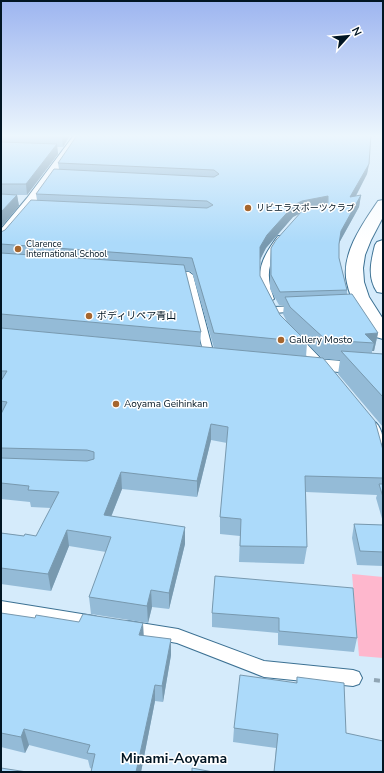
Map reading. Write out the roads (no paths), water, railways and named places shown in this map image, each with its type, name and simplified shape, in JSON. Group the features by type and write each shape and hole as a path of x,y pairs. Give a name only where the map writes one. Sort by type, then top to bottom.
{"main road":[{"path":"383,204 359,247 353,265 358,306 383,333"},
{"path":"383,247 378,268 380,281 383,288"}],"street":[{"path":"1,239 27,205 53,177 56,171"},
{"path":"187,353 217,356"},
{"path":"285,362 328,372 383,370"}],"lane":[{"path":"280,320 265,289 265,261 270,251 288,230"},
{"path":"165,274 189,275 217,356"},
{"path":"274,310 305,308"},
{"path":"287,331 328,372"},
{"path":"363,415 383,440"},
{"path":"1,608 178,636 264,669 353,678"}],"place":[{"name":"リビエラスポーツクラブ","path":"248,208"},
{"name":"Clarence International School","path":"18,249"},
{"name":"ボディリペア青山","path":"89,316"},
{"name":"Gallery Mosto","path":"281,340"},
{"name":"Aoyama Geihinkan","path":"116,404"}],"district":[{"name":"Minami-Aoyama","path":"174,758"}]}
